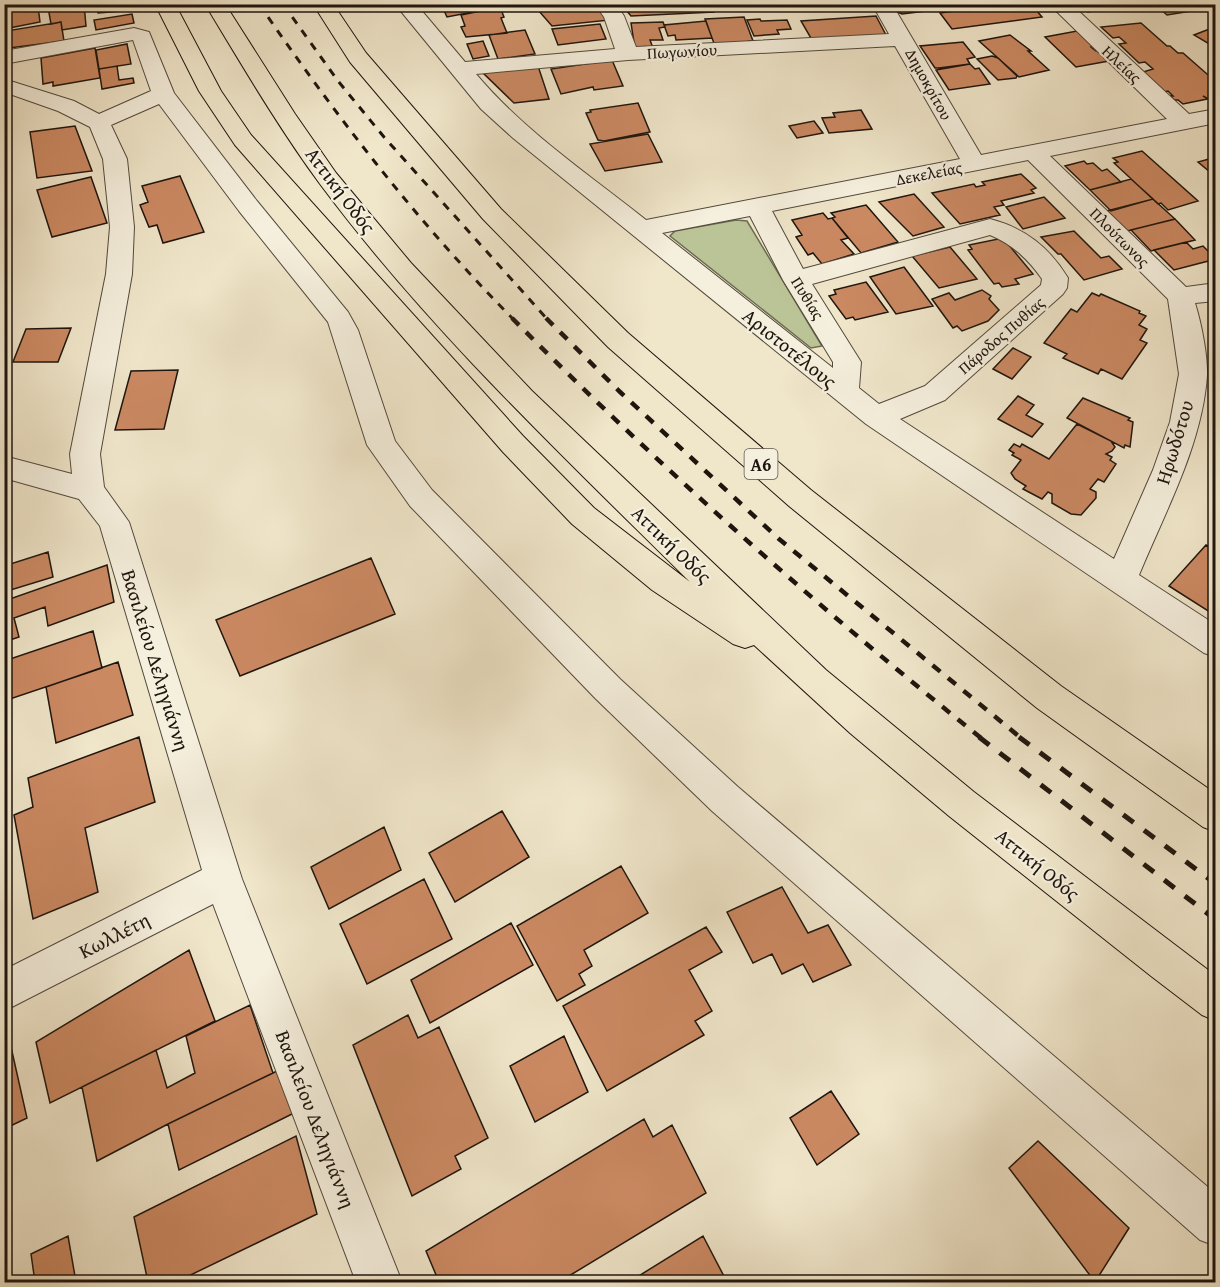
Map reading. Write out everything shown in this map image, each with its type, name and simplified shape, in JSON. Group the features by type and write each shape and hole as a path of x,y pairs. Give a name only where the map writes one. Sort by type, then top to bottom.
{"highway":[{"path":"165,4 202,81 243,140 513,444 583,516 663,581 813,678"},
{"name":"Αττική Οδός","path":"215,4 264,84 327,176 416,286 536,415 813,678 1095,910 1215,1001"},
{"name":"Α6","path":"323,4 358,57 492,214 618,340 800,498 1022,675 1215,815"},
{"path":"332,4 358,57"}],"street":[{"name":"Αριστοτέλους","path":"405,4 489,104 521,133 876,417 1215,643"},
{"path":"605,4 615,16 628,54"},
{"name":"Δημοκρίτου","path":"882,4 974,164"},
{"name":"Ηλείας","path":"1059,4 1185,123"},
{"path":"4,58 134,34 142,36 163,94 248,206 339,318 345,330 382,445 421,498 608,689 725,799 1215,1224"},
{"name":"Πωγωνίου","path":"461,69 628,54 904,39"},
{"path":"4,85 66,106 98,122 105,132 115,159 122,227 119,274 86,454 89,490 4,467"},
{"path":"98,122 163,94"},
{"name":"Δεκελείας","path":"643,229 1215,116"},
{"name":"Πλούτωνος","path":"1034,153 1180,296"},
{"name":"Πυθίας","path":"757,206 796,280 847,362 845,392"},
{"name":"Πάροδος Πυθίας","path":"796,280 990,227 1020,238 1055,278 1054,288 935,393 876,417"},
{"path":"1180,296 1215,292"},
{"name":"Ηρωδότου","path":"1120,581 1168,470 1184,422 1193,374 1185,314 1180,296"},
{"name":"Βασιλείου Δεληγιάννη","path":"89,490 114,522 223,879 379,1282"},
{"name":"Κωλλέτη","path":"4,991 223,879"}],"green space":[{"path":"736,220 747,221 822,346 811,348 670,236 675,231"}],"building":[{"path":"84,4 86,26 62,30 61,22 51,24 48,7"},
{"path":"97,4 136,4 137,10 98,13"},
{"path":"441,4 474,4 478,11 447,17"},
{"path":"560,4 596,4 610,20 552,26 538,10"},
{"path":"621,4 711,4 714,12 631,16"},
{"path":"892,4 943,4 944,6 941,7 943,9 902,14 897,12"},
{"path":"1005,4 1031,4 1042,17 952,29 940,13"},
{"path":"1079,4 1124,4 1088,12"},
{"path":"1149,4 1206,4 1210,8 1167,15 1157,6 1152,7"},
{"path":"38,6 40,22 4,29 4,11"},
{"path":"500,7 504,17 501,18 507,33 466,37 461,27 465,26 461,15"},
{"path":"132,14 134,23 96,30 94,20"},
{"path":"876,16 886,35 812,40 801,21"},
{"path":"744,17 753,41 749,41 750,44 715,46 705,19"},
{"path":"760,19 761,21 787,20 791,29 777,30 779,34 754,36 747,20"},
{"path":"706,21 712,38 676,40 675,35 668,36 664,25"},
{"path":"61,22 64,41 9,48 6,31"},
{"path":"663,22 665,27 659,28 663,40 650,40 653,48 635,49 631,23"},
{"path":"1141,23 1167,46 1178,53 1183,53 1215,81 1216,99 1210,100 1203,96 1207,99 1183,104 1174,100 1168,91 1164,92 1143,72 1153,69 1145,62 1139,63 1119,44 1126,43 1119,37 1113,38 1101,27"},
{"path":"600,24 606,39 558,45 552,29"},
{"path":"1216,28 1216,48 1194,35"},
{"path":"525,30 535,54 498,59 489,35"},
{"path":"1077,31 1094,46 1091,47 1109,61 1076,67 1045,37"},
{"path":"1010,35 1031,51 1028,51 1049,70 1019,77 979,41"},
{"path":"483,41 489,56 473,59 467,44"},
{"path":"963,42 975,57 967,59 970,64 939,68 935,68 920,46"},
{"path":"127,44 131,64 99,69 96,50"},
{"path":"95,48 100,78 53,86 53,82 43,84 41,58"},
{"path":"992,56 998,58 1017,76 1016,78 998,80 977,59"},
{"path":"612,60 623,86 594,90 593,87 561,94 551,69"},
{"path":"540,64 539,69 549,99 514,103 480,70"},
{"path":"970,64 975,69 979,68 990,84 949,90 936,70"},
{"path":"117,66 119,80 133,78 134,83 102,89 99,69"},
{"path":"638,103 650,132 604,141 598,140 586,113 591,112 590,110"},
{"path":"861,110 872,129 829,133 822,118 835,117 833,113"},
{"path":"814,121 823,133 797,138 789,126"},
{"path":"75,126 92,171 37,178 30,132"},
{"path":"648,134 662,162 605,171 590,144"},
{"path":"1142,151 1198,201 1168,210 1161,203 1158,204 1114,163 1118,162 1113,158"},
{"path":"1216,157 1216,177 1198,162"},
{"path":"1084,161 1087,164 1093,163 1102,171 1107,169 1121,182 1090,190 1065,166"},
{"path":"1021,174 1036,188 1031,190 1034,193 1001,201 1004,205 994,207 1000,215 960,224 932,193 974,184 976,187 985,185 982,182"},
{"path":"180,176 204,232 163,243 157,225 149,227 140,205 148,202 142,186"},
{"path":"91,177 107,223 52,237 37,190"},
{"path":"1131,179 1153,199 1111,211 1090,190"},
{"path":"914,194 944,227 913,236 879,202"},
{"path":"1044,197 1065,218 1023,229 1006,207"},
{"path":"1153,199 1175,219 1127,231 1107,211"},
{"path":"866,205 898,242 861,253 832,218 835,217 831,213"},
{"path":"823,213 828,219 832,218 848,238 841,240 854,254 822,264 813,253 808,255 796,237 802,235 792,220"},
{"path":"1175,219 1195,240 1151,251 1131,230"},
{"path":"1074,231 1101,258 1109,256 1122,269 1084,280 1061,254 1058,254 1041,237"},
{"path":"1003,238 1033,274 1015,279 1019,284 1002,287 999,283 994,284 968,250 972,249 969,245"},
{"path":"1186,242 1193,249 1203,246 1216,259 1174,270 1154,250"},
{"path":"950,247 977,279 939,288 912,256"},
{"path":"904,267 933,306 896,314 870,277"},
{"path":"866,282 888,312 855,320 853,317 846,319 829,296 836,294 834,290"},
{"path":"982,290 991,296 989,299 999,310 988,321 962,331 957,326 953,328 932,299 949,293 955,300"},
{"path":"1092,293 1099,296 1101,294 1140,311 1139,313 1146,316 1139,325 1147,329 1140,340 1147,343 1122,379 1101,369 1098,374 1063,358 1067,354 1044,343 1071,309 1077,312"},
{"path":"71,328 58,362 13,362 26,329"},
{"path":"1013,348 1031,357 1012,379 993,369"},
{"path":"178,370 164,429 115,430 131,371"},
{"path":"1018,396 1034,405 1026,415 1043,424 1032,437 998,419"},
{"path":"1083,398 1130,418 1128,420 1133,422 1130,447 1125,445 1124,448 1067,418"},
{"path":"1077,424 1111,441 1115,447 1106,454 1112,457 1110,460 1116,464 1104,482 1098,479 1090,489 1096,492 1096,498 1081,515 1071,514 1052,503 1052,494 1048,492 1042,499 1023,489 1026,486 1015,479 1011,473 1021,460 1012,455 1014,453 1009,450 1014,444 1020,447 1022,444 1049,459"},
{"path":"1206,545 1216,551 1216,616 1169,586"},
{"path":"48,552 53,577 4,592 4,566"},
{"path":"371,558 395,614 240,676 216,620"},
{"path":"107,565 114,602 48,626 45,607 14,618 19,637 4,642 4,601"},
{"path":"93,631 102,668 4,701 4,661"},
{"path":"118,662 133,715 56,743 46,687"},
{"path":"139,737 155,802 85,828 98,892 33,919 14,815 33,807 28,778"},
{"path":"502,811 529,857 455,902 429,853"},
{"path":"384,827 401,870 329,909 311,867"},
{"path":"621,866 648,913 584,950 592,966 579,974 585,985 557,1001 517,926"},
{"path":"424,879 452,939 367,984 340,924"},
{"path":"782,887 808,933 828,925 851,965 813,982 803,964 782,974 772,954 753,963 727,912"},
{"path":"511,923 533,965 430,1023 411,980"},
{"path":"706,927 722,952 689,970 712,1011 695,1021 704,1035 607,1091 563,1006"},
{"path":"189,950 215,1021 50,1103 36,1042"},
{"path":"250,1005 273,1073 97,1161 82,1087 156,1050 167,1088 195,1073 186,1036"},
{"path":"408,1015 418,1038 439,1027 488,1138 455,1156 461,1169 412,1196 353,1045"},
{"path":"564,1036 588,1092 535,1122 510,1066"},
{"path":"11,1047 27,1118 4,1129 4,1051"},
{"path":"281,1069 294,1113 179,1170 168,1124"},
{"path":"831,1091 859,1134 817,1165 790,1118"},
{"path":"644,1119 653,1137 672,1125 706,1193 559,1282 439,1282 426,1251"},
{"path":"296,1136 317,1214 176,1282 148,1282 134,1217"},
{"path":"1038,1141 1129,1228 1095,1282 1009,1168"},
{"path":"68,1236 76,1282 35,1282 31,1254"},
{"path":"703,1236 727,1282 629,1282"}],"railway":[{"path":"259,4 379,168 444,245 514,319"},
{"path":"283,4 338,81 384,137 548,320"},
{"path":"514,319 624,428 740,535 981,738"},
{"path":"548,320 619,391 779,539 1021,738"},
{"path":"979,737 1216,920"},
{"path":"1019,737 1216,884"}]}
